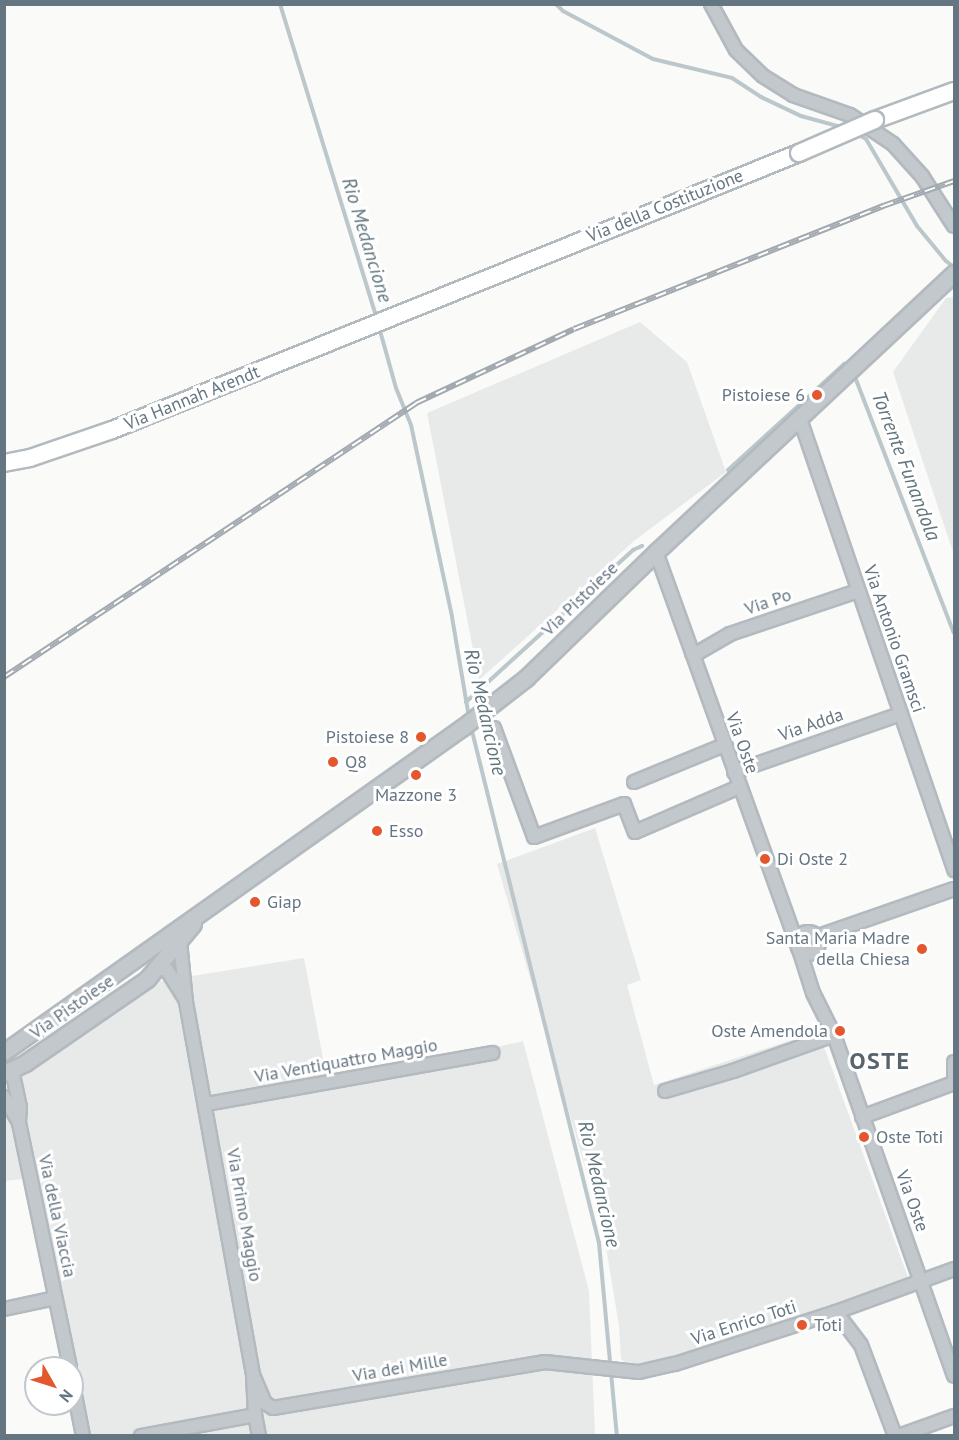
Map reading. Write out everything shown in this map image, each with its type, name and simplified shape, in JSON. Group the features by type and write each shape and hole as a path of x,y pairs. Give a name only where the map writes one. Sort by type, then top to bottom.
{"main road":[{"name":"Via della Costituzione","path":"384,320 876,120 954,91"},
{"name":"Via Hannah Arendt","path":"4,463 30,458 112,430 384,320"}],"street":[{"path":"711,4 736,50 763,76 793,95 850,115 893,144 922,176 954,226"},
{"name":"Via Pistoiese","path":"10,1049 463,727 526,678 656,552 949,278"},
{"name":"Via Antonio Gramsci","path":"800,419 954,870"},
{"name":"Via Oste","path":"656,552 739,787 781,893 813,993 834,1035 954,1375"},
{"name":"Via Po","path":"692,653 699,652 730,634 858,591"},
{"name":"Via Adda","path":"734,772 901,714"},
{"path":"494,728 534,837 624,804 635,832 739,787"},
{"path":"634,782 724,745"},
{"path":"816,937 954,889"},
{"name":"Via Pistoiese","path":"8,1071 147,979 201,914"},
{"path":"804,933 811,933 816,937 819,944 816,950 807,954 798,947 798,937 804,933"},
{"name":"Via Primo Maggio","path":"180,941 186,1002 253,1375 255,1415 259,1436"},
{"name":"Via Oste","path":"816,950 813,968 821,1006"},
{"path":"137,958 149,959 156,967"},
{"name":"Via Primo Maggio","path":"156,967 170,974 186,1002"},
{"path":"665,1091 733,1071 834,1035"},
{"path":"8,1071 10,1049"},
{"name":"Via Ventiquattro Maggio","path":"206,1104 493,1053"},
{"path":"954,1062 954,1077"},
{"name":"Via della Viaccia","path":"8,1071 20,1107 19,1123 67,1356"},
{"path":"862,1117 954,1083"},
{"path":"4,1097 19,1123"},
{"name":"Via Enrico Toti","path":"573,1364 624,1372 659,1368 836,1312 954,1269"},
{"path":"4,1309 55,1298"},
{"path":"836,1312 861,1345 897,1436 954,1416"},
{"name":"Via dei Mille","path":"253,1375 265,1403 273,1408 545,1362 573,1364"},
{"path":"141,1436 255,1415"},
{"path":"79,1416 83,1436"}],"shaded area":[{"path":"954,297 954,555 893,372 946,298"},
{"path":"640,322 687,362 726,472 634,541 479,680 427,413"},
{"path":"595,828 641,980 627,985 654,1085 816,1032 826,1052 909,1280 786,1324 653,1366 632,1368 621,1359 619,1326 603,1229 497,864"},
{"path":"304,958 328,1085 523,1041 589,1291 595,1435 83,1435 80,1416 84,1416 84,1356 69,1356 30,1178 5,1181 4,1089 23,1072 155,982"}],"waterway":[{"name":"Rio Medancione","path":"280,4 377,320"},
{"path":"556,4 563,11 653,59 732,78 761,97 801,116 845,128"},
{"path":"857,134 866,139 917,226 946,261 954,267"},
{"name":"Rio Medancione","path":"379,327 396,388 411,425 452,617 469,717"},
{"name":"Torrente Funandola","path":"728,470 844,364 849,363"},
{"name":"Torrente Funandola","path":"855,377 954,633"},
{"path":"466,702 633,550 642,546"},
{"name":"Rio Medancione","path":"471,727 599,1243 617,1436"}],"railway":[{"path":"4,677 416,403 574,329 883,206 954,181"}],"place":[{"name":"Pistoiese 6","path":"817,395"},
{"name":"Pistoiese 8","path":"421,737"},
{"name":"Q8","path":"333,762"},
{"name":"Mazzone 3","path":"416,775"},
{"name":"Esso","path":"377,831"},
{"name":"Di Oste 2","path":"765,859"},
{"name":"Giap","path":"255,902"},
{"name":"Santa Maria Madre della Chiesa","path":"922,949"},
{"name":"Oste Amendola","path":"840,1031"},
{"name":"Oste Toti","path":"864,1137"},
{"name":"Toti","path":"802,1325"}],"district":[{"name":"OSTE","path":"880,1061"}]}
